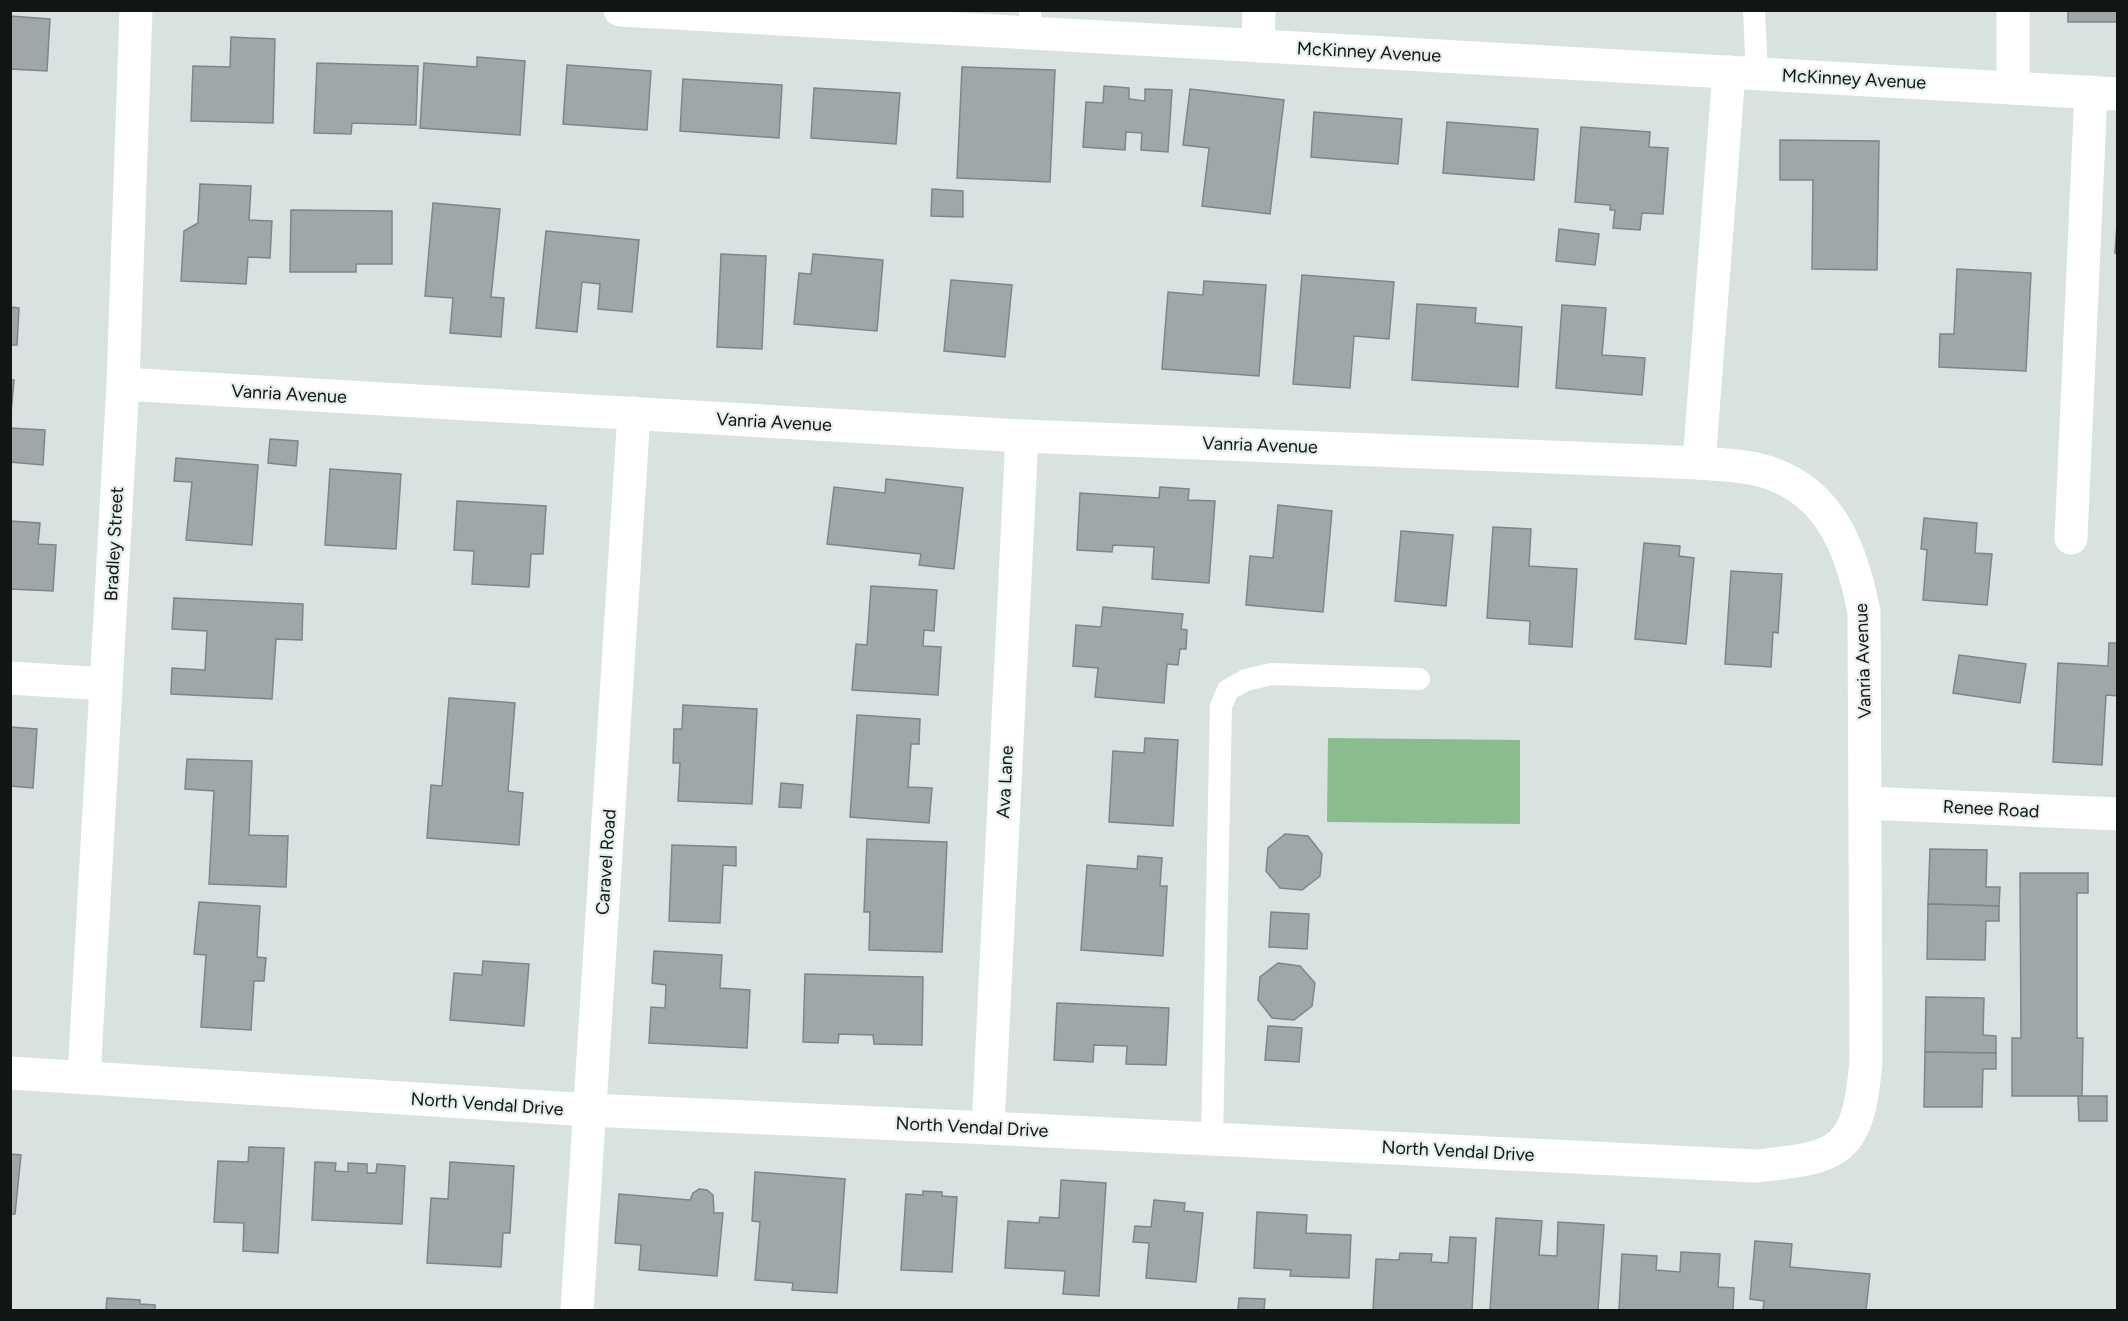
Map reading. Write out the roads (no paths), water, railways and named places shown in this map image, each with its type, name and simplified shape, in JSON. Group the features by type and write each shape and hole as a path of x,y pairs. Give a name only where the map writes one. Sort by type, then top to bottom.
{"street":[{"name":"Bradley Street","path":"84,1077 123,384 136,10"},
{"name":"McKinney Avenue","path":"620,10 1031,22 1258,46 2104,93"},
{"path":"1258,46 1259,10"},
{"path":"2013,10 2013,88"},
{"path":"1699,463 1743,73"},
{"path":"2071,538 2104,93"},
{"name":"Vanria Avenue","path":"123,384 1022,436 1699,463 1767,471 1803,489 1819,505 1845,543 1853,563 1864,612 1866,1061"},
{"name":"Caravel Road","path":"577,1311 634,414"},
{"name":"Ava Lane","path":"988,1128 1022,436"},
{"path":"10,678 106,684"},
{"name":"Renee Road","path":"1865,803 2118,814"},
{"name":"North Vendal Drive","path":"10,1073 590,1110 1754,1166 1787,1163 1835,1150 1848,1138 1860,1111 1866,1061"}],"lane":[{"path":"1743,73 1754,10"},
{"path":"1212,1139 1221,706 1228,690 1246,680 1272,674 1419,678"}]}
